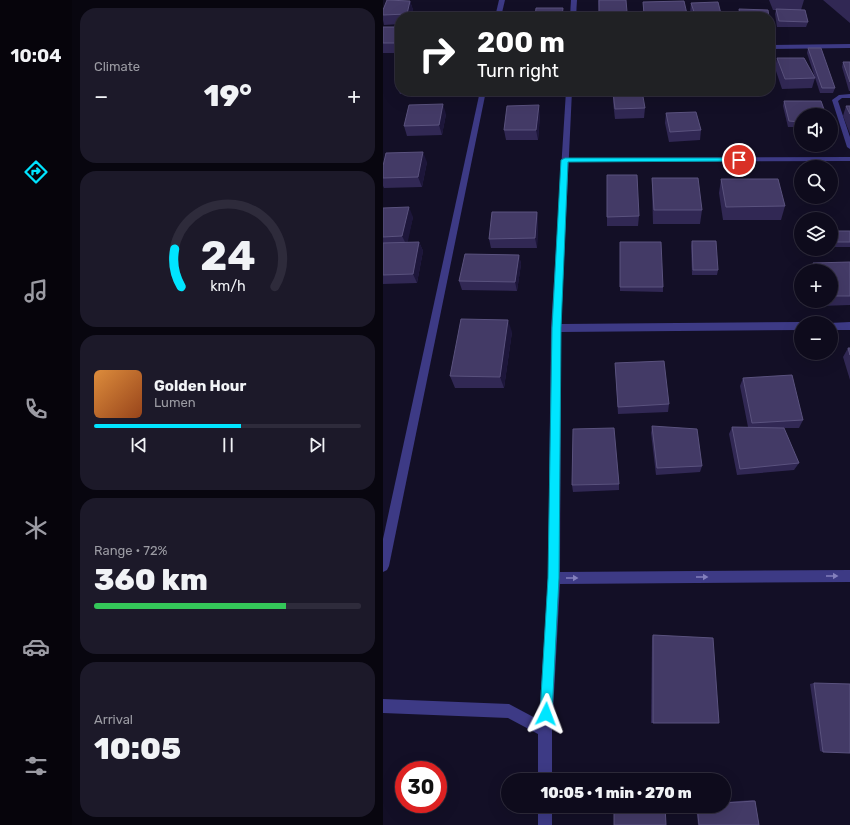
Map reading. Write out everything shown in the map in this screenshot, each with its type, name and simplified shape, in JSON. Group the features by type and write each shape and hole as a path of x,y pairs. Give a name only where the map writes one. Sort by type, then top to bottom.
{"street":[{"path":"499,12 502,0"},
{"path":"573,12 574,0"},
{"path":"775,47 850,46"},
{"path":"383,566 482,96"},
{"path":"545,773 545,730 554,578 557,328 569,96"},
{"path":"557,328 794,326"},
{"path":"838,326 850,326"},
{"path":"554,578 850,576"},
{"path":"383,706 509,711 545,730"},
{"path":"545,813 545,825"}],"lane":[{"path":"849,143 835,100 841,96 850,96"},
{"path":"565,160 850,159"}],"building":[{"path":"387,0 410,1 407,12 395,12 395,14 383,15 383,10"},
{"path":"599,0 626,0 627,12 599,12"},
{"path":"684,1 687,12 644,12 643,2"},
{"path":"718,2 720,12 694,12 691,3"},
{"path":"536,8 563,8 563,12 536,12"},
{"path":"739,9 768,10 768,12 739,12"},
{"path":"776,9 805,10 808,22 779,21"},
{"path":"383,27 395,27 395,43 383,43"},
{"path":"808,48 821,48 835,88 822,88"},
{"path":"777,58 804,58 815,78 785,79"},
{"path":"843,62 850,62 850,82"},
{"path":"613,96 643,96 645,108 615,109"},
{"path":"784,101 821,101 824,108 794,108 794,121 789,121"},
{"path":"443,104 439,125 404,126 409,105"},
{"path":"539,105 536,130 504,130 507,106"},
{"path":"846,106 850,106 850,114"},
{"path":"696,112 701,130 670,132 666,113"},
{"path":"423,152 418,177 383,178 383,166 386,153"},
{"path":"607,175 637,175 639,216 607,217"},
{"path":"652,178 698,178 702,210 654,210"},
{"path":"721,179 778,179 785,206 726,207"},
{"path":"409,207 402,236 383,237 383,208"},
{"path":"492,212 537,212 535,238 489,239"},
{"path":"838,231 850,231 850,242 838,242"},
{"path":"692,241 716,241 718,270 693,270"},
{"path":"419,242 413,274 383,275 383,243"},
{"path":"620,242 661,242 663,287 620,287"},
{"path":"465,254 519,255 515,282 459,281"},
{"path":"850,262 850,296 838,296 838,264 813,263"},
{"path":"461,319 508,320 500,377 450,376"},
{"path":"664,361 669,404 618,407 615,363"},
{"path":"792,375 803,420 752,423 743,378"},
{"path":"652,426 697,429 702,466 657,468"},
{"path":"732,427 784,428 799,463 740,469"},
{"path":"614,428 619,484 572,485 573,429"},
{"path":"653,635 713,638 719,723 653,723"},
{"path":"814,683 850,684 850,753 823,752"},
{"path":"755,801 759,825 699,825 698,813 731,813 731,803"},
{"path":"614,813 665,813 666,825 614,825"}],"route":[{"path":"546,714 554,578 557,328 565,160 739,160"}]}
